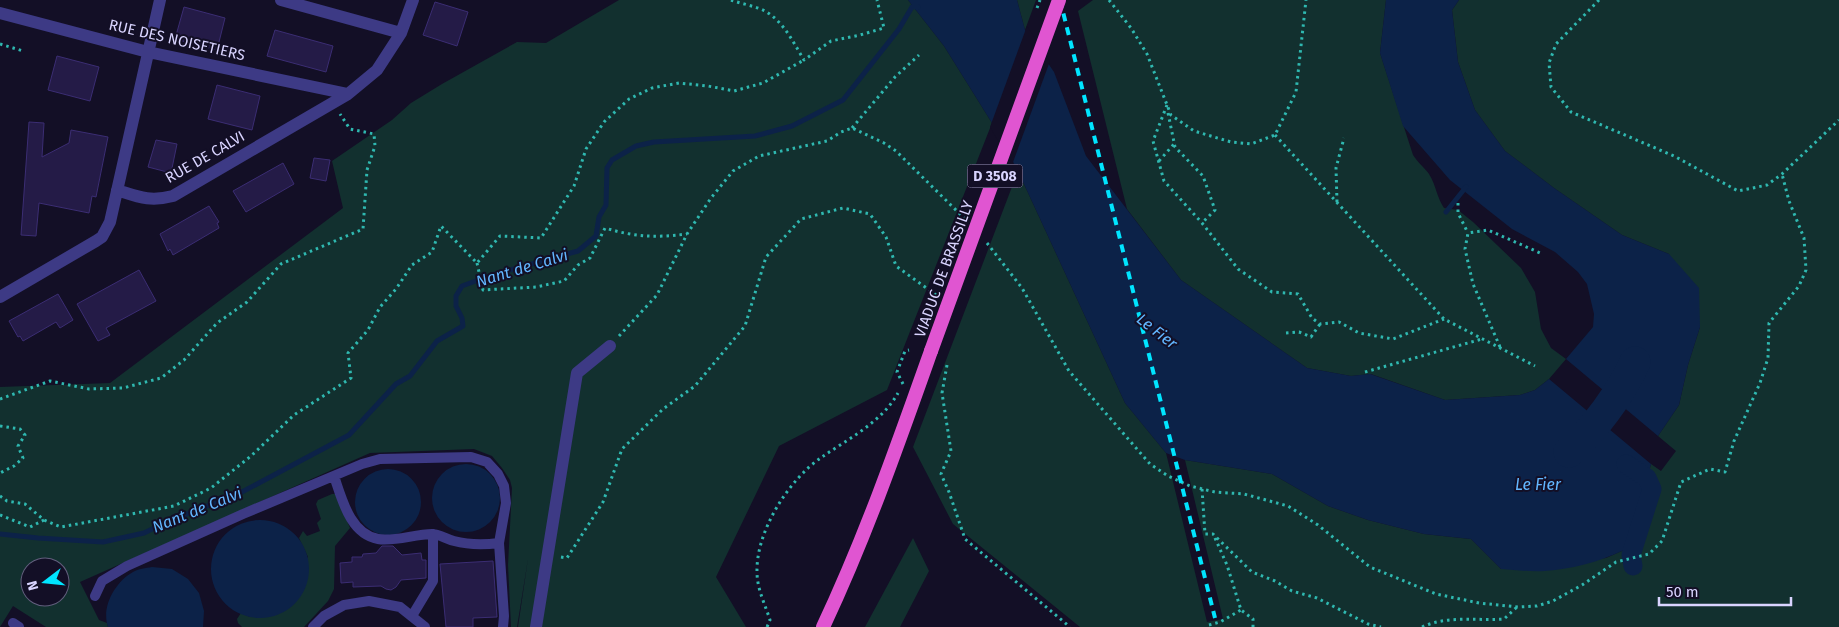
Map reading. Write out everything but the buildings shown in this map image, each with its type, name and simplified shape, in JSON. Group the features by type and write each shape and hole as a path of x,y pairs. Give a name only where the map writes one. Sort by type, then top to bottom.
{"highway":[{"name":"VIADUC DE BRASSILLY","path":"822,627 862,536 899,443 1058,0"}],"street":[{"path":"0,297 102,237 110,222 160,0"},
{"path":"280,0 401,33"},
{"name":"RUE DE CALVI","path":"117,190 148,199 162,199 174,196 348,94 377,70 401,33 413,0"},
{"name":"RUE DES NOISETIERS","path":"0,13 148,52 348,94"},
{"path":"536,627 577,373 610,346"}],"lane":[{"path":"95,596 102,581 128,566 243,514 362,464 380,460 471,457 487,462 498,474 504,486 506,503 499,543 504,616 503,627"},
{"path":"334,476 348,514 356,526 367,535 379,539 433,534 454,541 481,546 499,543"},
{"path":"412,616 432,581 433,534"},
{"path":"314,627 324,616 344,605 369,600 400,607 425,627"}],"path":[{"path":"731,0 763,10 776,19 786,30 804,60"},
{"path":"477,263 500,236 541,238 574,186 586,149 604,122 628,99 652,88 679,83 734,90 763,83 804,60 831,40 860,35 884,28 877,0"},
{"path":"1109,0 1131,28 1146,54 1171,115 1194,131 1231,142 1251,144 1275,135 1296,92 1306,0"},
{"path":"1599,0 1556,44 1549,63 1550,87 1571,112 1650,144 1738,191 1767,185 1782,174 1839,120"},
{"path":"0,44 23,51"},
{"path":"610,346 657,296 687,234 711,198 733,171 759,156 827,141 841,132 852,128 896,77 919,55"},
{"path":"0,399 50,380 88,389 122,388 161,378 184,360 217,324 247,302 281,264 363,229 367,170 376,146 374,134 350,130 333,102"},
{"path":"1167,104 1174,144 1203,176 1216,210 1202,223"},
{"path":"1167,104 1153,140 1164,181 1202,223 1238,269 1272,292 1298,294 1312,318 1320,324 1339,322 1359,333 1393,339 1444,319"},
{"path":"852,128 884,142 896,151 964,218"},
{"path":"1275,135 1444,319 1535,366"},
{"path":"1337,203 1336,168 1344,138"},
{"path":"1158,161 1174,144"},
{"path":"983,238 1022,288 1069,371 1150,464 1168,476 1190,486 1215,492 1244,494 1288,506 1318,525 1370,567 1400,581 1436,594 1479,603 1518,607 1537,606 1553,601 1582,585 1616,562 1649,554 1662,540 1680,482 1710,469 1725,472 1734,441 1760,383 1768,358 1769,323 1799,286 1806,270 1804,238 1789,200 1782,174"},
{"path":"1458,203 1458,213 1468,233 1464,249 1472,284 1500,348"},
{"path":"567,558 603,502 622,449 663,409 695,386 745,326 766,257 801,219 843,208 870,214 886,238 896,266 940,298"},
{"path":"0,496 7,501 25,504 44,520 61,527 174,506 211,488 251,456 294,415 351,378 348,353 368,330 380,307 396,289 412,265 432,252 441,226 477,263 483,290 536,287 564,280 578,265 590,258 605,228 636,236 661,237 687,234"},
{"path":"1468,233 1488,230 1540,253"},
{"path":"1286,333 1299,332 1311,337 1320,324"},
{"path":"1365,372 1483,339"},
{"path":"903,384 897,372 905,350 909,350"},
{"path":"947,365 942,393 951,451 941,474 965,539 1070,627"},
{"path":"767,627 770,620 759,587 757,573 758,558 771,518 782,498 800,475 883,412 896,397 906,377"},
{"path":"0,426 20,429 25,434 18,446 23,458 14,466 0,473"},
{"path":"1202,488 1205,534 1213,534 1252,572 1275,581 1292,592 1317,598 1368,624 1381,627"},
{"path":"0,515 30,527 44,520"},
{"path":"1213,534 1227,565 1241,610 1253,619 1253,627"},
{"path":"1422,627 1431,622 1478,618 1504,619 1518,607"},
{"path":"1209,625 1220,622 1241,610"}],"green space":[{"path":"619,0 908,0 944,46 992,123 887,390 779,446 716,577 746,627 518,627 528,559 517,627 511,627 508,565 512,488 510,480 492,456 474,449 370,453 80,582 99,620 107,623 108,627 46,627 13,606 0,627 0,387 110,383 343,208 332,161 392,120 411,103 517,42 546,43"},
{"path":"1017,0 1036,0 1025,30"},
{"path":"1093,0 1386,0 1380,53 1413,155 1429,174 1444,208 1458,210 1521,268 1535,292 1541,329 1551,348 1566,359 1549,379 1535,390 1520,395 1445,400 1371,374 1351,376 1307,368 1181,280 1127,209 1078,11"},
{"path":"1459,0 1839,0 1839,627 1080,627 953,524 913,447 1018,171 1125,403 1166,453 1207,622 1223,619 1185,460 1272,474 1328,506 1368,520 1424,534 1471,539 1501,569 1606,558 1624,550 1643,495 1651,464 1661,471 1676,451 1658,436 1679,405 1688,365 1700,327 1669,254 1622,235 1505,151 1475,110 1458,62 1452,10"},
{"path":"336,494 350,528 335,546 334,589 328,601 304,627 242,627 237,619 241,613 250,617 308,557 299,538 303,531 307,536 320,531 317,523 321,519 316,504 318,500"},
{"path":"913,538 929,571 900,627 865,627"}],"water":[{"name":"Le Fier","path":"908,0 1017,0 1025,30 1054,72 1086,156 1181,280 1307,368 1351,376 1370,374 1445,400 1520,395 1535,390 1549,379 1651,464 1643,495 1624,550 1595,561 1565,569 1523,571 1501,569 1471,539 1424,534 1368,520 1328,506 1272,474 1185,460 1166,453 1125,403 1018,171 992,123 944,46"},
{"path":"1386,0 1459,0 1452,10 1458,62 1475,110 1505,151 1622,235 1669,254 1699,288 1700,327 1688,365 1679,405 1658,436 1566,359 1593,327 1594,314 1587,284 1578,272 1555,252 1512,229 1450,180 1403,126 1380,53"},
{"path":"466,464 479,467 490,474 497,485 500,498 497,511 490,522 479,529 466,532 453,529 442,522 435,511 432,498 435,485 442,474 453,467"},
{"path":"381,469 395,469 407,474 416,483 421,495 419,515 412,526 395,535 381,535 369,530 360,521 355,509 355,495 360,483 369,474"},
{"path":"260,520 279,524 294,535 305,550 309,569 305,588 294,603 279,614 260,618 241,614 226,603 215,588 211,569 215,550 226,535 241,524"},
{"path":"152,567 172,569 188,579 199,593 204,611 203,627 108,627 106,611 115,589 126,576 140,569"}],"pier":[{"path":"1027,26 1050,61 1012,165 990,127"}],"waterway":[{"name":"Nant de Calvi","path":"0,534 103,542 144,533 240,493 349,435 396,384 410,376 437,341 463,326 462,318 456,306 456,296 462,286 492,275 578,251 596,236 599,217 606,205 607,168 612,160 636,146 654,142 755,136 792,126 843,100 899,29 912,7 918,7"},
{"path":"1446,212 1466,187"},
{"name":"Le Fier","path":"1569,452 1588,433 1606,410 1623,386 1635,362"},
{"path":"1626,464 1647,478 1652,489 1631,555 1633,566"}],"railway":[{"path":"1060,0 1215,618"}]}
